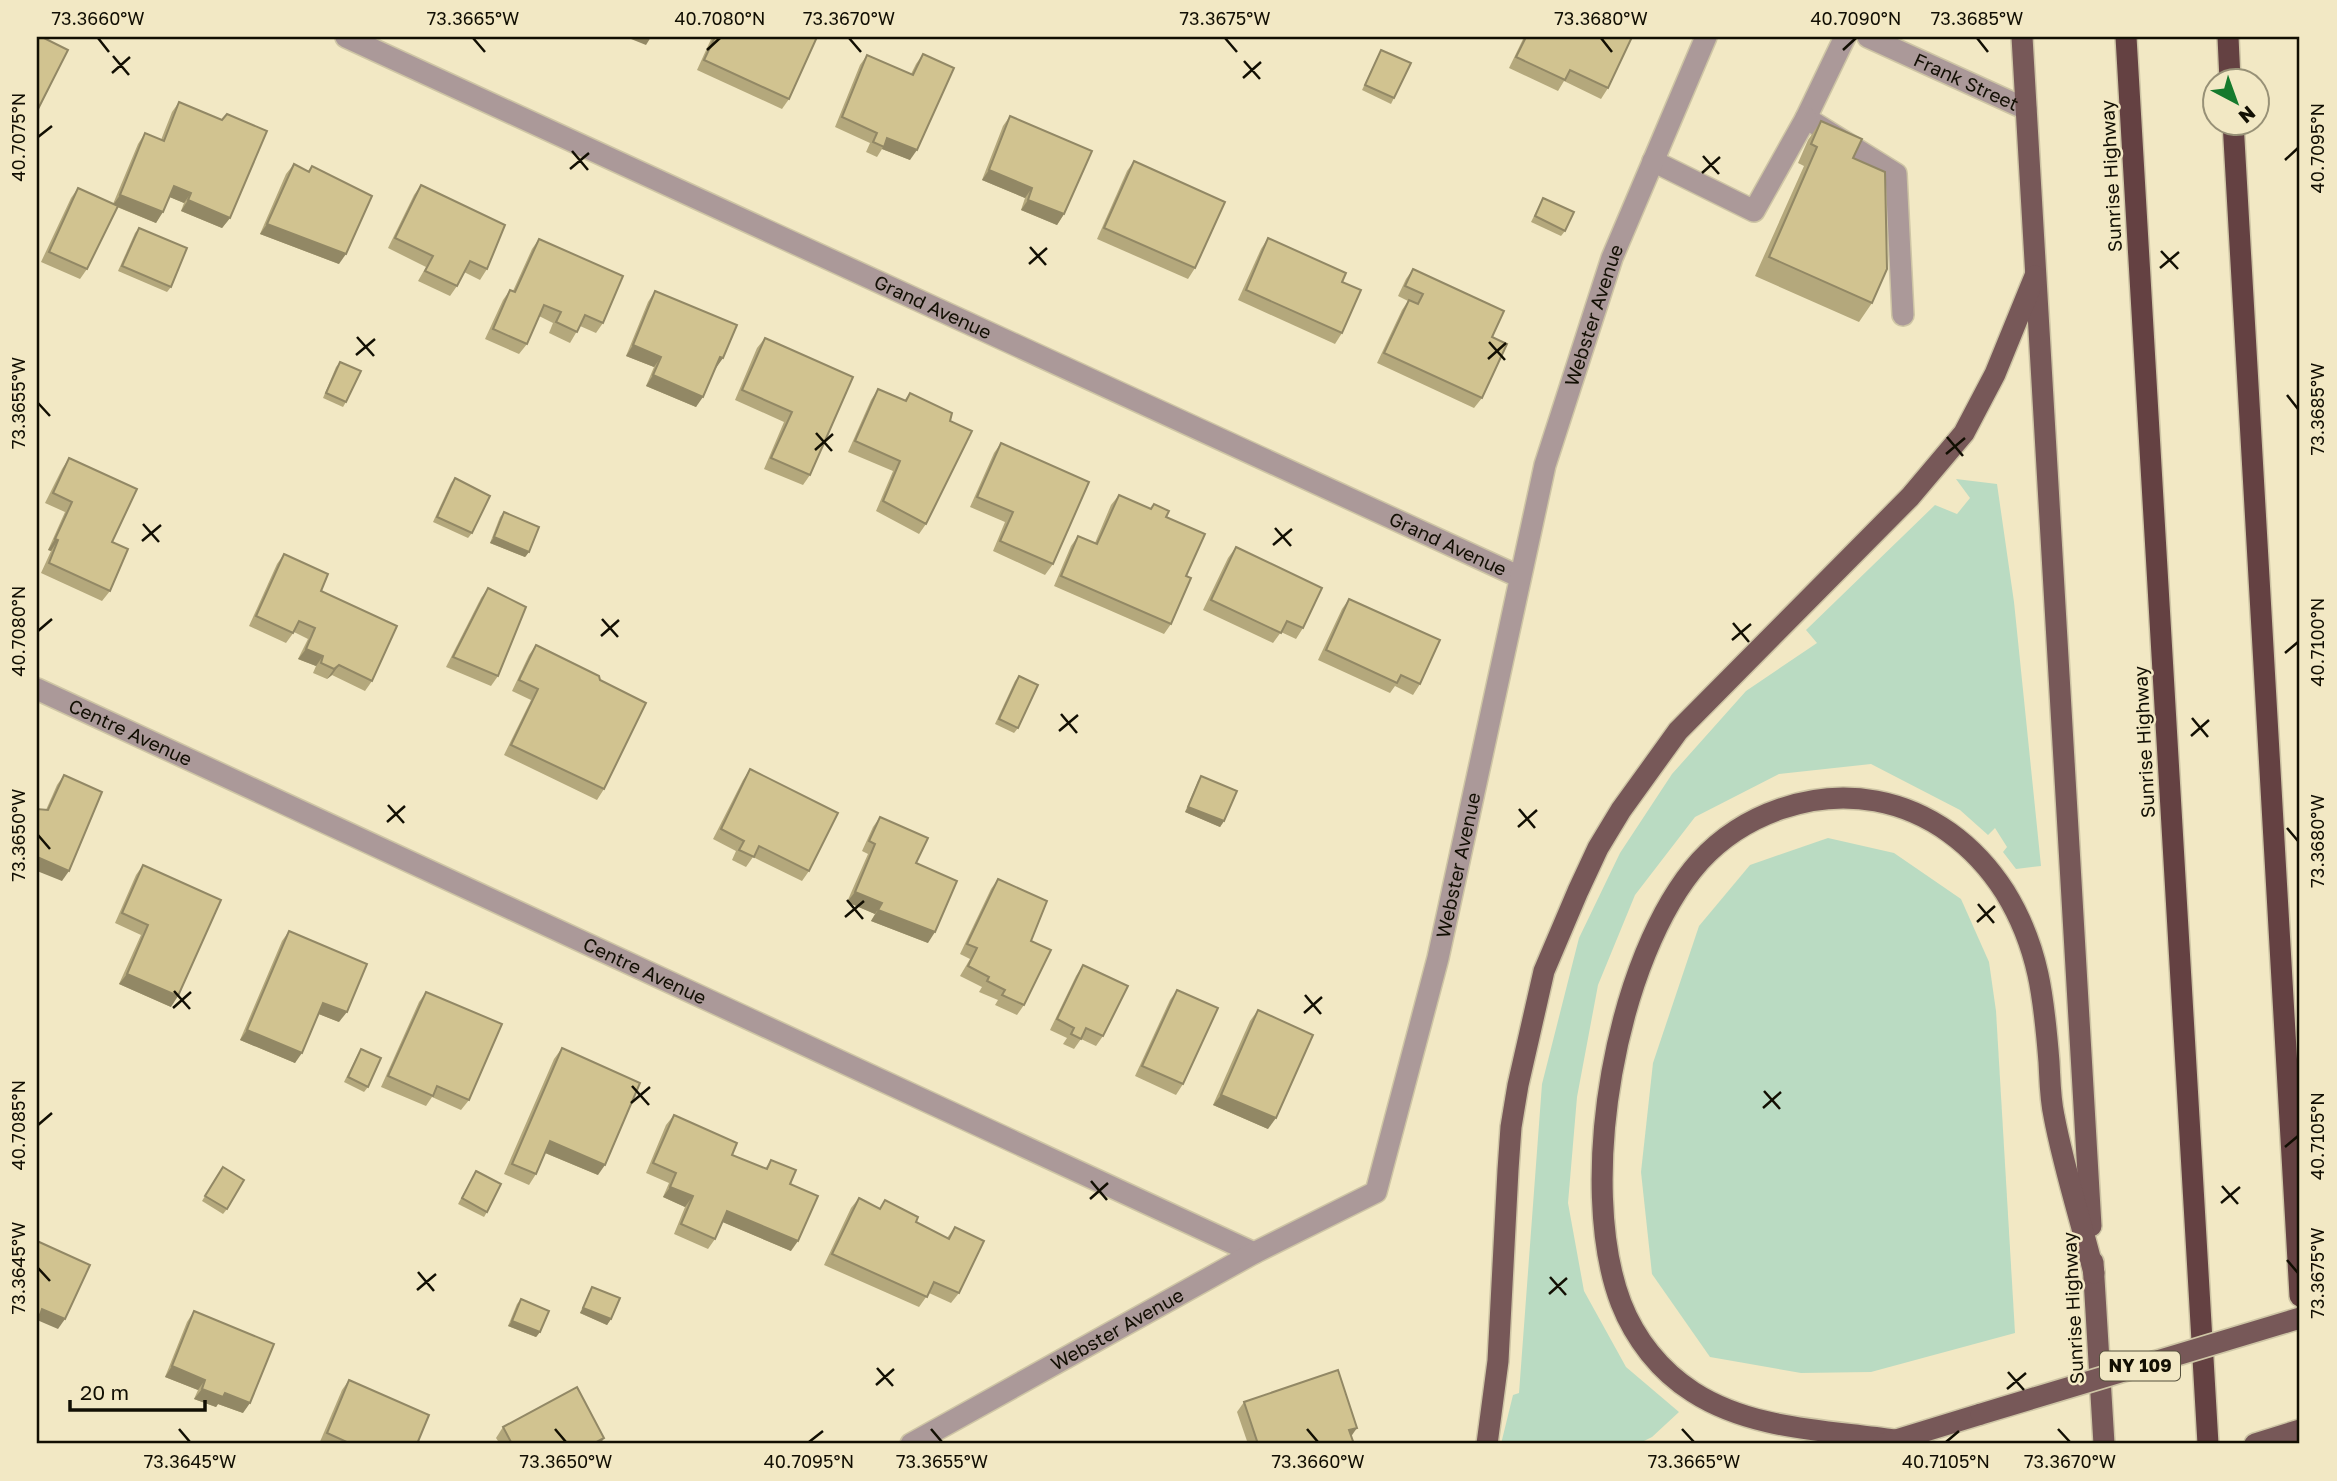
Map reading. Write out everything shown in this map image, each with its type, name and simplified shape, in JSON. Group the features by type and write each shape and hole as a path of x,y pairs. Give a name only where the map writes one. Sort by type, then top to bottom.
{"highway":[{"name":"Sunrise Highway","path":"2126,37 2208,1444"},
{"path":"2228,37 2229,66"},
{"path":"2234,136 2300,1296"}],"main road":[{"name":"Sunrise Highway","path":"2022,37 2104,1444"},
{"path":"1487,1444 1498,1361 1511,1127 1518,1085 1545,971 1598,848 1621,810 1678,731 1910,497 1964,433 1995,374 2037,271"},
{"path":"1888,1442 1748,1418 1724,1409 1693,1392 1657,1362 1632,1326 1614,1280 1605,1234 1602,1169 1608,1097 1625,1013 1651,942 1674,895 1718,843 1740,828 1785,807 1836,797 1862,798 1889,803 1933,821 1967,846 1987,867 2014,907 2035,957 2042,989 2053,1112 2094,1273"},
{"name":"NY 109","path":"1888,1442 2300,1318"},
{"path":"2255,1444 2300,1430"}],"street":[{"name":"Grand Avenue","path":"346,37 1520,577"},
{"name":"Webster Avenue","path":"911,1444 1254,1253 1376,1192 1438,958 1545,465 1612,258 1706,37"},
{"path":"1653,161 1754,211 1806,118 1845,37"},
{"name":"Frank Street","path":"1868,37 2026,109"},
{"path":"1806,118 1896,174 1902,314"},
{"name":"Centre Avenue","path":"37,689 1254,1253"}],"green space":[{"path":"1956,479 1997,484 2014,602 2041,866 2016,869 2003,852 2007,847 1995,828 1988,835 1960,810 1871,764 1779,774 1695,817 1635,895 1598,985 1577,1097 1568,1203 1584,1291 1626,1367 1679,1412 1652,1437 1638,1444 1501,1444 1513,1395 1519,1393 1542,1084 1579,938 1620,853 1672,774 1746,691 1817,643 1806,630 1935,505 1957,514 1970,498"},
{"path":"1828,838 1894,853 1961,899 1989,962 1996,1011 2015,1333 1871,1372 1801,1373 1710,1357 1652,1274 1641,1172 1653,1063 1699,926 1750,865"}],"building":[{"path":"37,37 68,50 37,111"},
{"path":"715,37 817,37 789,99 704,60"},
{"path":"1526,37 1632,37 1608,88 1570,70 1565,80 1516,57"},
{"path":"1381,50 1411,63 1394,98 1365,85"},
{"path":"923,54 954,68 917,150 887,138 884,147 873,142 877,133 842,117 867,55 913,75"},
{"path":"179,102 222,120 227,114 267,131 230,218 188,200 191,193 174,186 163,212 120,195 145,133 164,141"},
{"path":"1010,116 1092,151 1064,214 1028,200 1032,188 989,170"},
{"path":"1821,121 1862,139 1853,158 1885,172 1887,269 1872,303 1769,257 1817,147 1811,144"},
{"path":"1134,161 1225,202 1195,268 1104,228"},
{"path":"294,164 309,172 312,166 372,196 346,254 267,224"},
{"path":"421,185 505,225 487,269 470,261 457,286 425,271 433,256 395,238"},
{"path":"78,188 118,206 87,269 49,252"},
{"path":"1543,198 1574,212 1565,231 1535,216"},
{"path":"139,228 187,248 171,287 122,266"},
{"path":"1268,238 1346,273 1342,282 1361,290 1342,333 1246,290"},
{"path":"539,239 623,276 603,323 585,315 577,332 556,322 561,312 544,305 527,344 493,329 510,290 515,292"},
{"path":"1413,269 1504,311 1492,337 1507,344 1482,398 1384,353 1409,300 1418,304 1423,294 1405,286"},
{"path":"655,291 737,325 703,397 653,375 661,357 633,345"},
{"path":"765,338 853,377 810,475 771,458 792,412 742,390"},
{"path":"340,362 361,371 346,402 326,393"},
{"path":"878,389 906,401 910,393 952,413 950,421 972,431 926,524 883,501 900,461 855,441"},
{"path":"1001,443 1089,482 1053,564 1000,541 1013,512 977,497"},
{"path":"69,458 137,489 112,542 128,549 110,591 49,563 58,540 55,539 72,502 53,493"},
{"path":"455,478 490,496 472,533 437,517"},
{"path":"1119,495 1151,509 1154,504 1169,511 1166,517 1205,534 1186,576 1191,578 1171,624 1061,576 1078,536 1097,544"},
{"path":"504,512 539,527 529,552 494,537"},
{"path":"1236,547 1322,588 1303,628 1287,621 1281,633 1211,600"},
{"path":"284,554 328,574 321,591 397,626 372,681 339,665 334,669 321,663 323,656 306,649 315,628 299,621 293,633 256,616"},
{"path":"488,588 526,607 498,676 453,657"},
{"path":"1349,599 1440,640 1420,684 1401,675 1397,683 1326,650"},
{"path":"536,645 646,703 604,789 511,745 538,689 519,680"},
{"path":"1019,676 1038,685 1018,728 999,719"},
{"path":"750,769 838,813 809,871 759,846 754,857 739,850 744,841 721,829"},
{"path":"64,775 102,792 69,871 37,857 37,809 48,810"},
{"path":"1201,776 1237,791 1224,821 1188,807"},
{"path":"880,817 928,838 916,863 957,881 935,932 878,910 882,903 855,892 875,844 869,841"},
{"path":"143,865 221,900 178,996 127,974 148,925 122,913"},
{"path":"998,879 1047,901 1031,941 1051,950 1024,1005 1002,995 1005,990 987,981 989,977 968,966 977,948 967,944"},
{"path":"289,931 367,964 347,1012 323,1003 302,1053 247,1030"},
{"path":"1083,965 1128,986 1103,1036 1086,1028 1081,1039 1071,1034 1074,1028 1057,1019"},
{"path":"1177,990 1218,1008 1183,1084 1142,1066"},
{"path":"426,992 502,1024 469,1100 437,1086 433,1096 388,1076"},
{"path":"1258,1010 1313,1035 1276,1118 1221,1095"},
{"path":"562,1048 640,1083 605,1165 550,1141 536,1174 512,1164"},
{"path":"361,1049 381,1058 368,1087 348,1077"},
{"path":"674,1115 737,1143 732,1155 767,1169 771,1160 796,1170 790,1184 818,1196 798,1241 727,1211 715,1239 681,1224 693,1196 670,1187 676,1173 653,1163"},
{"path":"223,1167 244,1180 227,1209 205,1196"},
{"path":"476,1171 501,1184 487,1212 462,1198"},
{"path":"859,1198 880,1209 885,1200 918,1217 916,1222 949,1239 955,1227 984,1241 959,1293 934,1282 927,1297 832,1254"},
{"path":"37,1241 90,1265 65,1319 42,1309 40,1315 37,1314"},
{"path":"592,1287 620,1298 611,1319 583,1308"},
{"path":"521,1299 549,1311 540,1332 512,1321"},
{"path":"194,1311 274,1344 250,1403 225,1393 223,1397 202,1389 205,1380 172,1366"},
{"path":"1338,1370 1357,1428 1349,1430 1354,1444 1258,1444 1244,1402"},
{"path":"349,1380 429,1415 417,1444 351,1444 327,1433"},
{"path":"577,1387 604,1438 593,1444 512,1444 503,1427"}]}
